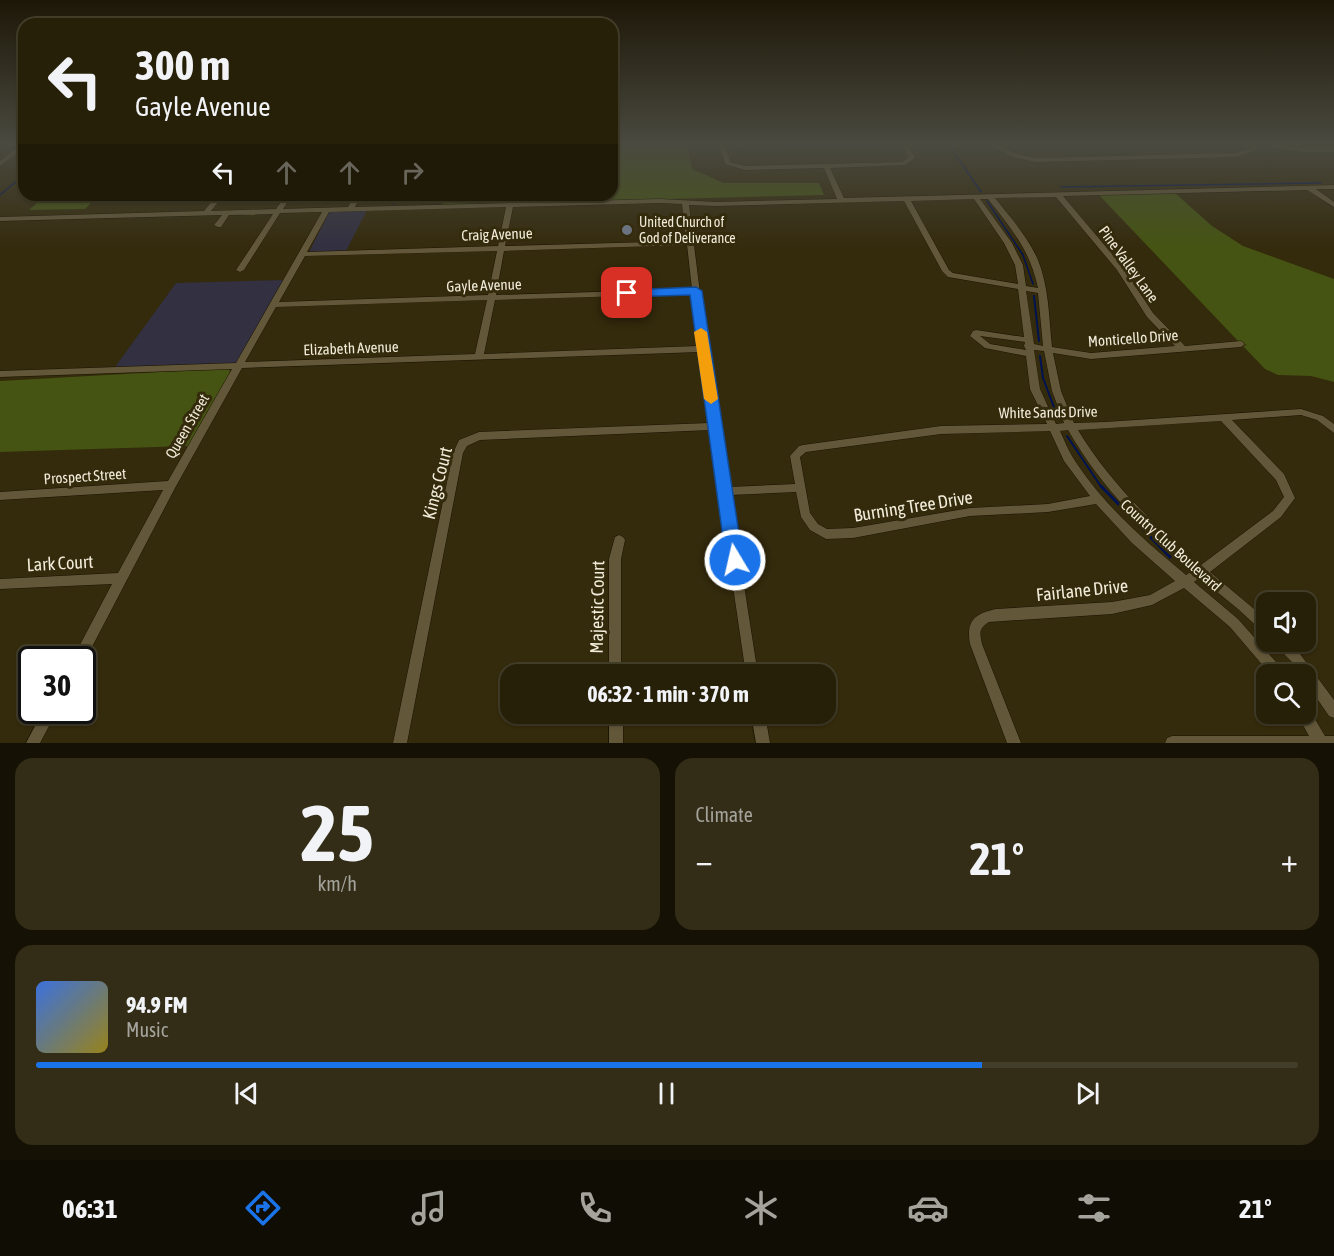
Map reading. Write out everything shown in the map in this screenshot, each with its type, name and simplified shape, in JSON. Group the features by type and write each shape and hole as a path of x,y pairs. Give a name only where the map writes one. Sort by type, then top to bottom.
{"street":[{"path":"832,180 841,200"},
{"path":"0,219 327,210 436,204 510,205 660,201 685,203 1334,187"},
{"path":"1310,188 1334,205"},
{"name":"Pine Valley Lane","path":"1057,194 1120,269 1150,315 1182,348"},
{"name":"Country Club Boulevard","path":"975,196 1008,243 1019,265 1035,388 1051,427 1068,458 1098,499 1136,540 1234,623 1269,664"},
{"name":"Country Club Boulevard","path":"990,196 1023,241 1037,266 1048,350 1057,391 1071,427 1089,457 1119,494 1155,531 1256,616"},
{"path":"906,198 946,271 951,275 1042,291"},
{"path":"207,212 215,201"},
{"path":"240,270 285,201"},
{"path":"351,209 355,201"},
{"path":"685,203 703,349 750,664"},
{"path":"479,357 510,205"},
{"name":"Queen Street","path":"85,646 171,485 305,254 327,210"},
{"path":"218,225 228,212"},
{"name":"Craig Avenue","path":"305,254 690,243"},
{"name":"Gayle Avenue","path":"274,306 696,291"},
{"path":"976,333 987,333 1028,346 988,346 974,336 976,333"},
{"name":"Monticello Drive","path":"1028,346 1091,356 1241,344"},
{"name":"Elizabeth Avenue","path":"0,374 703,349"},
{"name":"White Sands Drive","path":"799,488 795,456 803,448 919,432 1225,419 1301,412 1320,418 1334,429"},
{"name":"Fairlane Drive","path":"1014,743 976,644 974,627 977,623 986,616 1112,608 1152,600 1201,572 1277,514 1290,498 1280,477 1225,419"},
{"name":"Kings Court","path":"400,743 458,453 463,443 479,436 715,426"},
{"name":"Prospect Street","path":"0,496 171,485"},
{"path":"724,491 799,488"},
{"name":"Burning Tree Drive","path":"799,488 805,514 814,527 826,534 853,533 959,513 1048,508 1098,499"},
{"name":"Majestic Court","path":"615,664 615,559 619,540"},
{"name":"Lark Court","path":"0,584 121,578"},
{"path":"1290,652 1334,711"},
{"path":"33,743 44,724"},
{"path":"616,724 616,743"},
{"path":"760,724 763,743"},
{"path":"1310,724 1321,743"},
{"path":"1172,743 1334,743"}],"shaded area":[{"path":"367,210 346,251 309,252 330,211"},
{"path":"285,280 237,363 115,367 176,283"}],"green space":[{"path":"618,180 819,183 824,195 618,200"},
{"path":"1175,193 1212,226 1243,246 1334,279 1334,382 1311,376 1278,375 1265,369 1243,346 1247,345 1238,341 1099,195"},
{"path":"39,201 93,201 85,209 29,210"},
{"path":"443,201 595,201 442,205"},
{"path":"230,368 229,376 188,446 0,452 0,381"}],"waterway":[{"path":"0,195 18,180"},
{"path":"973,180 981,192"},
{"path":"1061,187 1321,183"},
{"path":"987,201 1023,255 1033,284"},
{"path":"1034,296 1039,341"},
{"path":"1040,356 1043,378 1058,418"},
{"path":"1067,436 1102,488"},
{"path":"1101,486 1170,557"}],"slow traffic":[{"path":"701,332 711,399"}],"place":[{"name":"United Church of God of Deliverance","path":"627,230"}],"route":[{"path":"627,293 696,291 735,560"}]}
